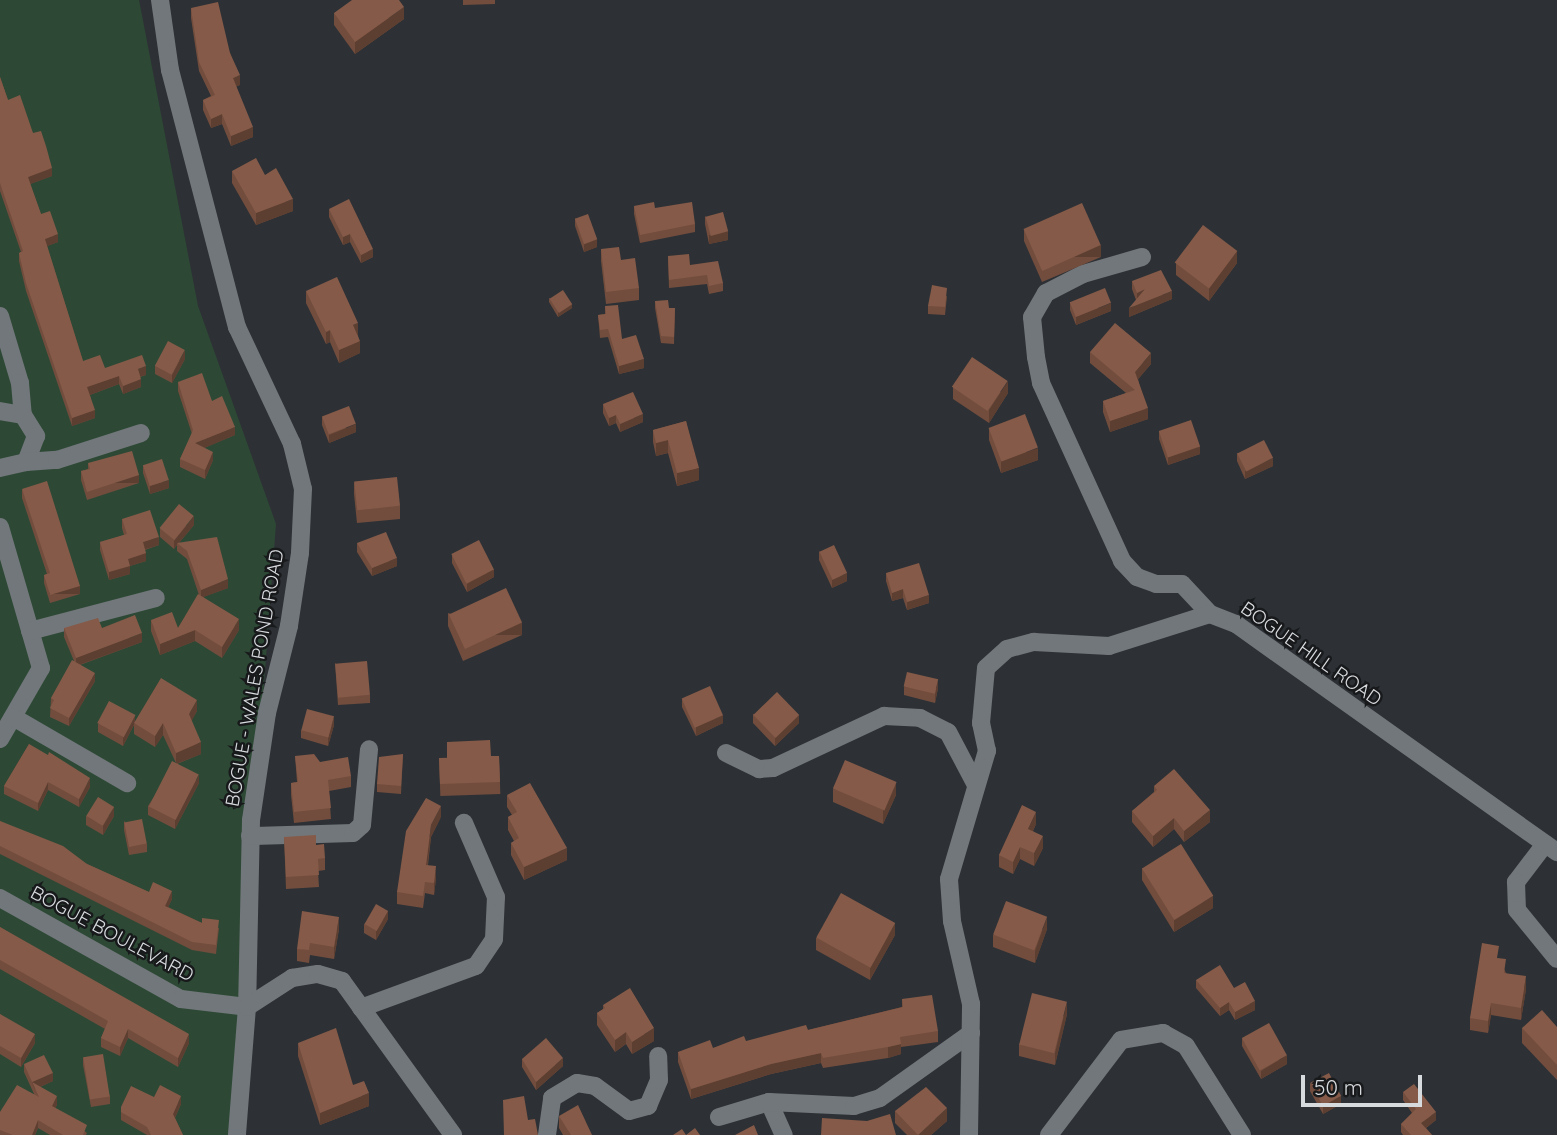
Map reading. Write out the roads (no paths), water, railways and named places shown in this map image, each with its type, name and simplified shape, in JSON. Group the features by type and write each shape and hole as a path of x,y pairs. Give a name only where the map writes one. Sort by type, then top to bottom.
{"street":[{"name":"BOGUE - WALES POND ROAD","path":"160,0 170,70 236,327 292,444 303,489 300,553 289,626 267,713 250,836 247,1007 237,1135"},
{"path":"1142,257 1083,274 1046,293 1032,317 1035,357 1046,395 1122,561 1137,577 1156,584 1182,584 1210,614"},
{"path":"0,316 20,383 23,415 34,428 36,444 26,462"},
{"path":"20,383 0,409 23,415"},
{"path":"2,473 26,462 57,460 141,433"},
{"path":"36,444 57,460"},
{"path":"0,527 41,668 0,739"},
{"path":"30,631 156,598"},
{"name":"BOGUE HILL ROAD","path":"969,1135 971,1004 952,921 949,879 987,751 981,723 986,668 1007,649 1034,642 1109,646 1210,614 1236,624 1551,848"},
{"path":"726,752 759,769 773,768 884,716 919,718 948,732 976,785"},
{"path":"12,717 127,783"},
{"path":"250,836 353,834 362,825 369,749"},
{"path":"361,1008 476,966 494,939 496,898 464,823"},
{"path":"1551,848 1516,882 1517,910 1557,959"},
{"name":"BOGUE BOULEVARD","path":"0,898 181,999 247,1007"},
{"path":"247,1007 292,978 318,974 342,981 453,1135"},
{"path":"1049,1135 1121,1040 1163,1032 1186,1046 1242,1135"},
{"path":"719,1117 769,1102 855,1106 880,1098 971,1034"},
{"path":"547,1135 552,1098 578,1083 595,1086 629,1111 648,1106 659,1080 658,1056"},
{"path":"769,1102 784,1135"}]}
